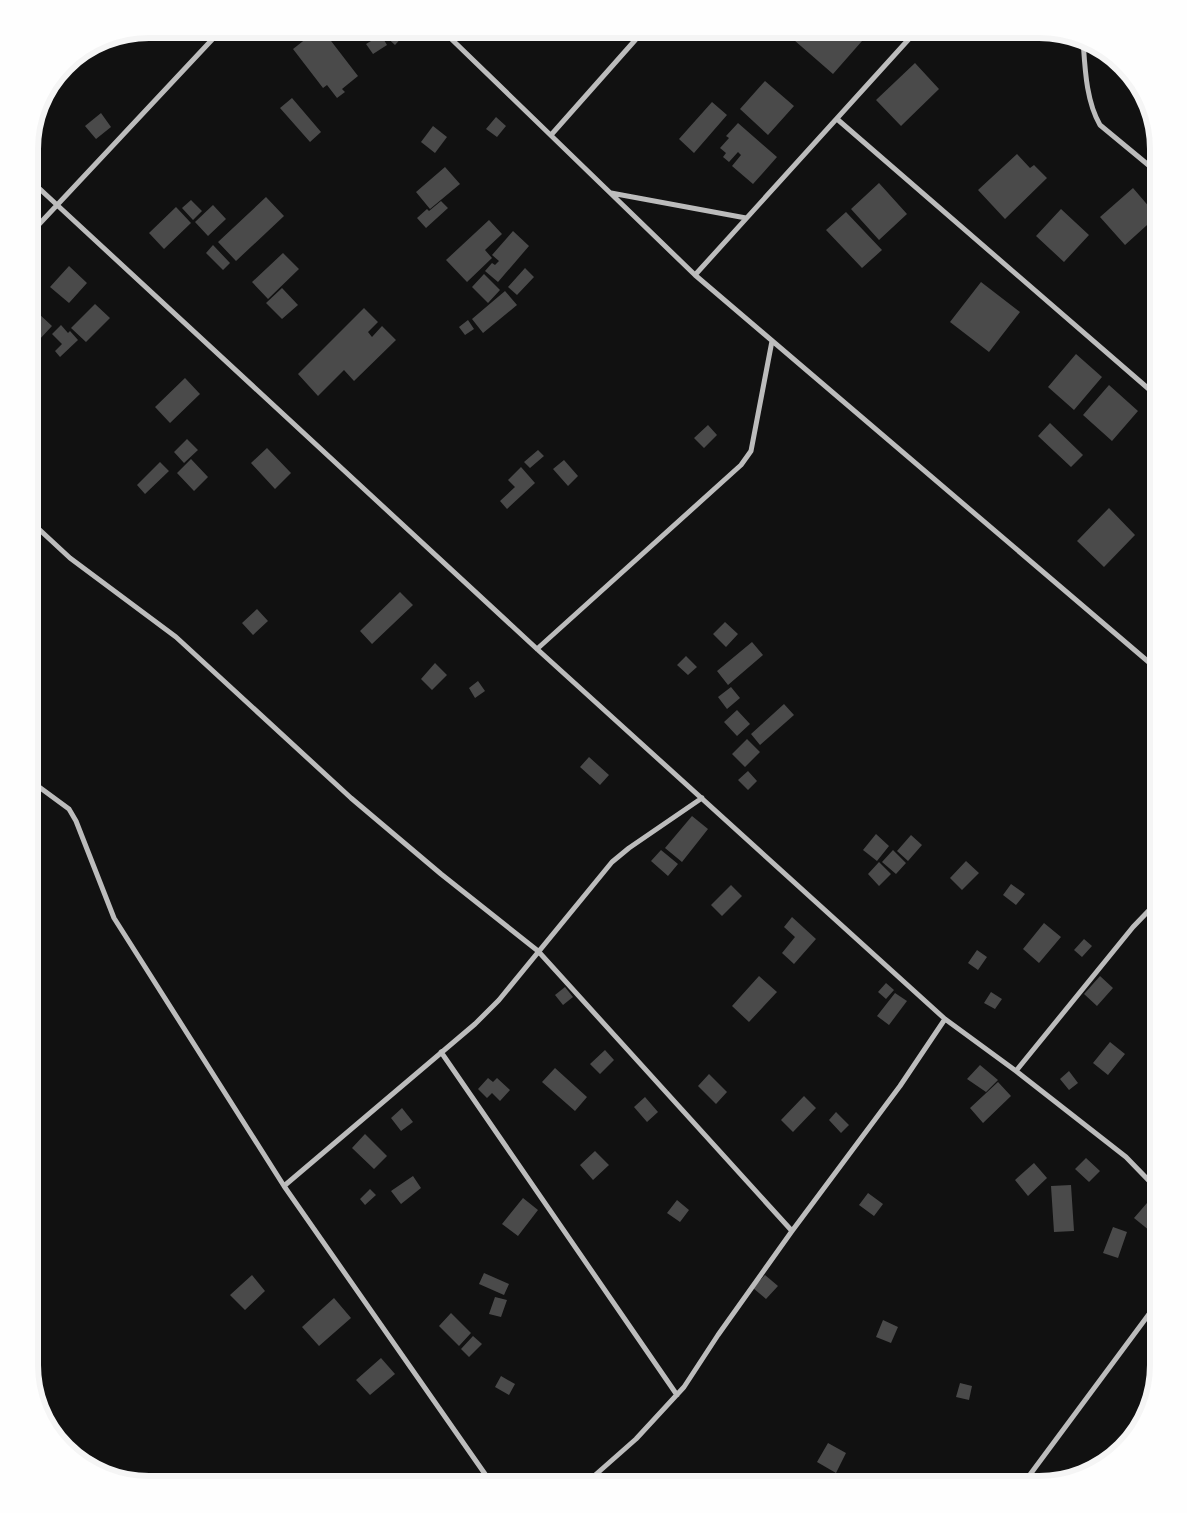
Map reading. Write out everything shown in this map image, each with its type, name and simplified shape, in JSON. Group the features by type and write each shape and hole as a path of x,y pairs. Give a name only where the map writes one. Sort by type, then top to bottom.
{"street":[{"path":"38,225 214,38"},
{"path":"450,38 695,274 1150,663"},
{"path":"551,135 638,38"},
{"path":"695,274 910,38"},
{"path":"1083,47 1085,70 1094,114 1100,125 1150,166"},
{"path":"837,119 1150,390"},
{"path":"38,188 537,649 945,1019 1016,1071 1126,1157 1150,1182"},
{"path":"611,193 746,218"},
{"path":"537,649 741,465 751,451 772,341"},
{"path":"38,528 70,558 176,637 351,798 441,874 538,951 792,1231"},
{"path":"38,786 69,809 76,821 114,918 284,1186 486,1476"},
{"path":"284,1186 475,1024 499,1000 612,862 629,848 702,798"},
{"path":"1016,1071 1133,927 1150,909"},
{"path":"594,1476 636,1439 677,1395 792,1231 900,1086 945,1019"},
{"path":"441,1052 677,1395"},
{"path":"1029,1476 1150,1313"}],"building":[{"path":"307,38 329,38 358,76 342,89 345,92 337,98 327,85 323,88 293,49"},
{"path":"376,38 383,38 387,45 373,54 366,44"},
{"path":"387,38 401,38 395,45"},
{"path":"796,38 824,38 827,41 829,38 858,38 862,41 833,74 794,40"},
{"path":"915,63 939,89 901,126 876,100"},
{"path":"765,81 794,106 768,135 740,109"},
{"path":"292,98 321,132 310,142 280,108"},
{"path":"712,102 727,115 694,153 679,139"},
{"path":"101,113 111,127 96,139 85,126"},
{"path":"496,117 506,126 497,137 486,129"},
{"path":"738,123 777,157 753,184 732,166 741,155 738,152 729,162 723,157 726,153 720,148 729,138 726,136"},
{"path":"433,126 447,137 435,153 421,142"},
{"path":"1017,154 1030,168 1034,165 1047,178 1005,219 978,190"},
{"path":"445,167 460,184 430,209 416,192"},
{"path":"879,183 907,214 879,240 851,209"},
{"path":"1133,188 1150,208 1150,222 1125,245 1100,217"},
{"path":"266,197 284,216 236,261 218,242"},
{"path":"191,200 202,211 193,220 182,208"},
{"path":"441,201 448,208 426,228 417,218 427,209 429,211"},
{"path":"213,205 226,219 208,236 195,222"},
{"path":"176,207 191,223 164,249 149,233"},
{"path":"1061,209 1089,235 1064,262 1036,236"},
{"path":"846,212 882,250 862,268 826,230"},
{"path":"489,220 502,234 485,250 492,258 467,282 446,260"},
{"path":"513,231 529,246 498,282 485,271 492,263 495,265 499,261 492,255"},
{"path":"213,245 230,263 223,270 206,253"},
{"path":"283,253 299,269 268,299 252,282"},
{"path":"69,266 87,283 69,303 50,287"},
{"path":"525,268 534,277 517,295 508,287"},
{"path":"484,274 500,290 488,303 472,287"},
{"path":"981,282 1020,312 989,352 950,322"},
{"path":"282,288 298,305 282,319 266,303"},
{"path":"505,291 517,305 483,333 472,319"},
{"path":"95,304 110,318 86,342 71,328"},
{"path":"364,308 378,322 368,332 372,337 382,326 396,340 354,381 344,370 318,396 298,374"},
{"path":"38,313 52,326 38,341"},
{"path":"468,320 474,329 465,335 459,327"},
{"path":"61,325 78,340 60,357 55,351 62,344 52,334"},
{"path":"1076,354 1102,377 1074,410 1048,387"},
{"path":"185,378 200,394 170,423 155,407"},
{"path":"1109,385 1138,411 1112,441 1083,415"},
{"path":"1050,423 1083,455 1071,467 1038,436"},
{"path":"708,425 717,435 704,448 694,438"},
{"path":"187,439 198,450 184,463 174,452"},
{"path":"267,448 291,473 275,489 251,463"},
{"path":"538,450 544,456 530,468 524,462"},
{"path":"191,459 208,477 194,491 177,473"},
{"path":"564,460 578,476 568,486 553,469"},
{"path":"160,462 169,471 145,494 137,485"},
{"path":"521,467 535,483 507,509 500,501 515,487 508,480"},
{"path":"1109,508 1135,535 1104,567 1077,541"},
{"path":"400,592 413,605 372,644 360,631"},
{"path":"257,609 268,621 253,635 242,623"},
{"path":"725,622 738,634 726,647 713,634"},
{"path":"752,642 763,655 728,685 717,671"},
{"path":"686,656 697,667 688,675 677,665"},
{"path":"435,663 447,675 432,690 421,679"},
{"path":"478,681 485,691 475,698 469,688"},
{"path":"731,687 740,698 727,709 718,697"},
{"path":"784,704 794,715 760,745 751,734"},
{"path":"737,710 750,724 737,736 724,722"},
{"path":"747,739 760,752 745,767 732,754"},
{"path":"589,757 609,775 600,785 580,767"},
{"path":"748,771 757,781 748,790 738,780"},
{"path":"692,816 708,829 682,862 665,848"},
{"path":"876,834 889,846 877,861 863,850"},
{"path":"911,835 922,845 908,861 897,851"},
{"path":"661,850 678,864 668,876 651,861"},
{"path":"893,850 906,863 896,874 882,862"},
{"path":"966,861 979,873 962,890 950,878"},
{"path":"879,862 891,874 879,886 868,874"},
{"path":"1011,884 1025,894 1016,905 1003,895"},
{"path":"731,885 742,896 722,916 711,905"},
{"path":"792,917 816,939 794,964 782,953 795,937 784,927"},
{"path":"1044,923 1061,937 1039,963 1023,949"},
{"path":"1084,939 1092,946 1082,957 1074,950"},
{"path":"977,950 987,957 978,970 968,963"},
{"path":"759,976 777,992 749,1022 732,1006"},
{"path":"1100,976 1113,988 1097,1006 1084,994"},
{"path":"886,983 894,990 886,999 878,992"},
{"path":"565,987 573,997 563,1005 555,995"},
{"path":"991,992 1002,999 995,1009 984,1003"},
{"path":"895,993 907,1001 889,1025 877,1016"},
{"path":"1110,1042 1125,1054 1108,1075 1093,1063"},
{"path":"605,1050 614,1060 600,1074 590,1064"},
{"path":"980,1065 998,1080 986,1092 967,1079"},
{"path":"555,1068 587,1097 575,1111 542,1082"},
{"path":"1069,1071 1078,1083 1069,1090 1060,1079"},
{"path":"709,1074 727,1092 716,1104 698,1086"},
{"path":"488,1078 493,1082 497,1078 510,1090 500,1101 492,1093 487,1098 478,1089"},
{"path":"998,1082 1011,1096 983,1123 970,1108"},
{"path":"804,1096 816,1108 793,1132 781,1120"},
{"path":"645,1097 658,1112 647,1122 634,1107"},
{"path":"402,1108 413,1122 401,1131 391,1118"},
{"path":"836,1112 849,1125 841,1133 829,1120"},
{"path":"365,1134 387,1156 374,1169 352,1148"},
{"path":"595,1151 609,1165 593,1180 580,1165"},
{"path":"1086,1158 1100,1171 1089,1182 1075,1169"},
{"path":"1034,1163 1047,1178 1028,1196 1015,1180"},
{"path":"413,1176 421,1188 401,1204 391,1191"},
{"path":"1071,1185 1074,1231 1054,1232 1051,1186"},
{"path":"370,1189 376,1195 365,1205 360,1199"},
{"path":"868,1193 883,1204 874,1216 859,1205"},
{"path":"523,1198 538,1210 518,1236 502,1224"},
{"path":"677,1200 689,1210 680,1222 667,1213"},
{"path":"1147,1203 1150,1206 1150,1231 1134,1218"},
{"path":"1113,1227 1127,1232 1118,1258 1103,1253"},
{"path":"484,1273 509,1284 504,1295 479,1284"},
{"path":"252,1275 265,1291 245,1310 230,1295"},
{"path":"765,1275 778,1286 766,1299 753,1288"},
{"path":"495,1297 507,1300 501,1317 489,1314"},
{"path":"334,1298 351,1318 319,1346 302,1327"},
{"path":"451,1313 471,1333 459,1346 439,1326"},
{"path":"883,1320 898,1327 891,1343 876,1337"},
{"path":"473,1336 482,1344 469,1357 461,1349"},
{"path":"381,1358 395,1374 370,1395 356,1380"},
{"path":"501,1376 515,1384 509,1395 495,1387"},
{"path":"960,1383 972,1386 969,1400 956,1397"},
{"path":"828,1443 846,1453 836,1473 817,1462"}]}
